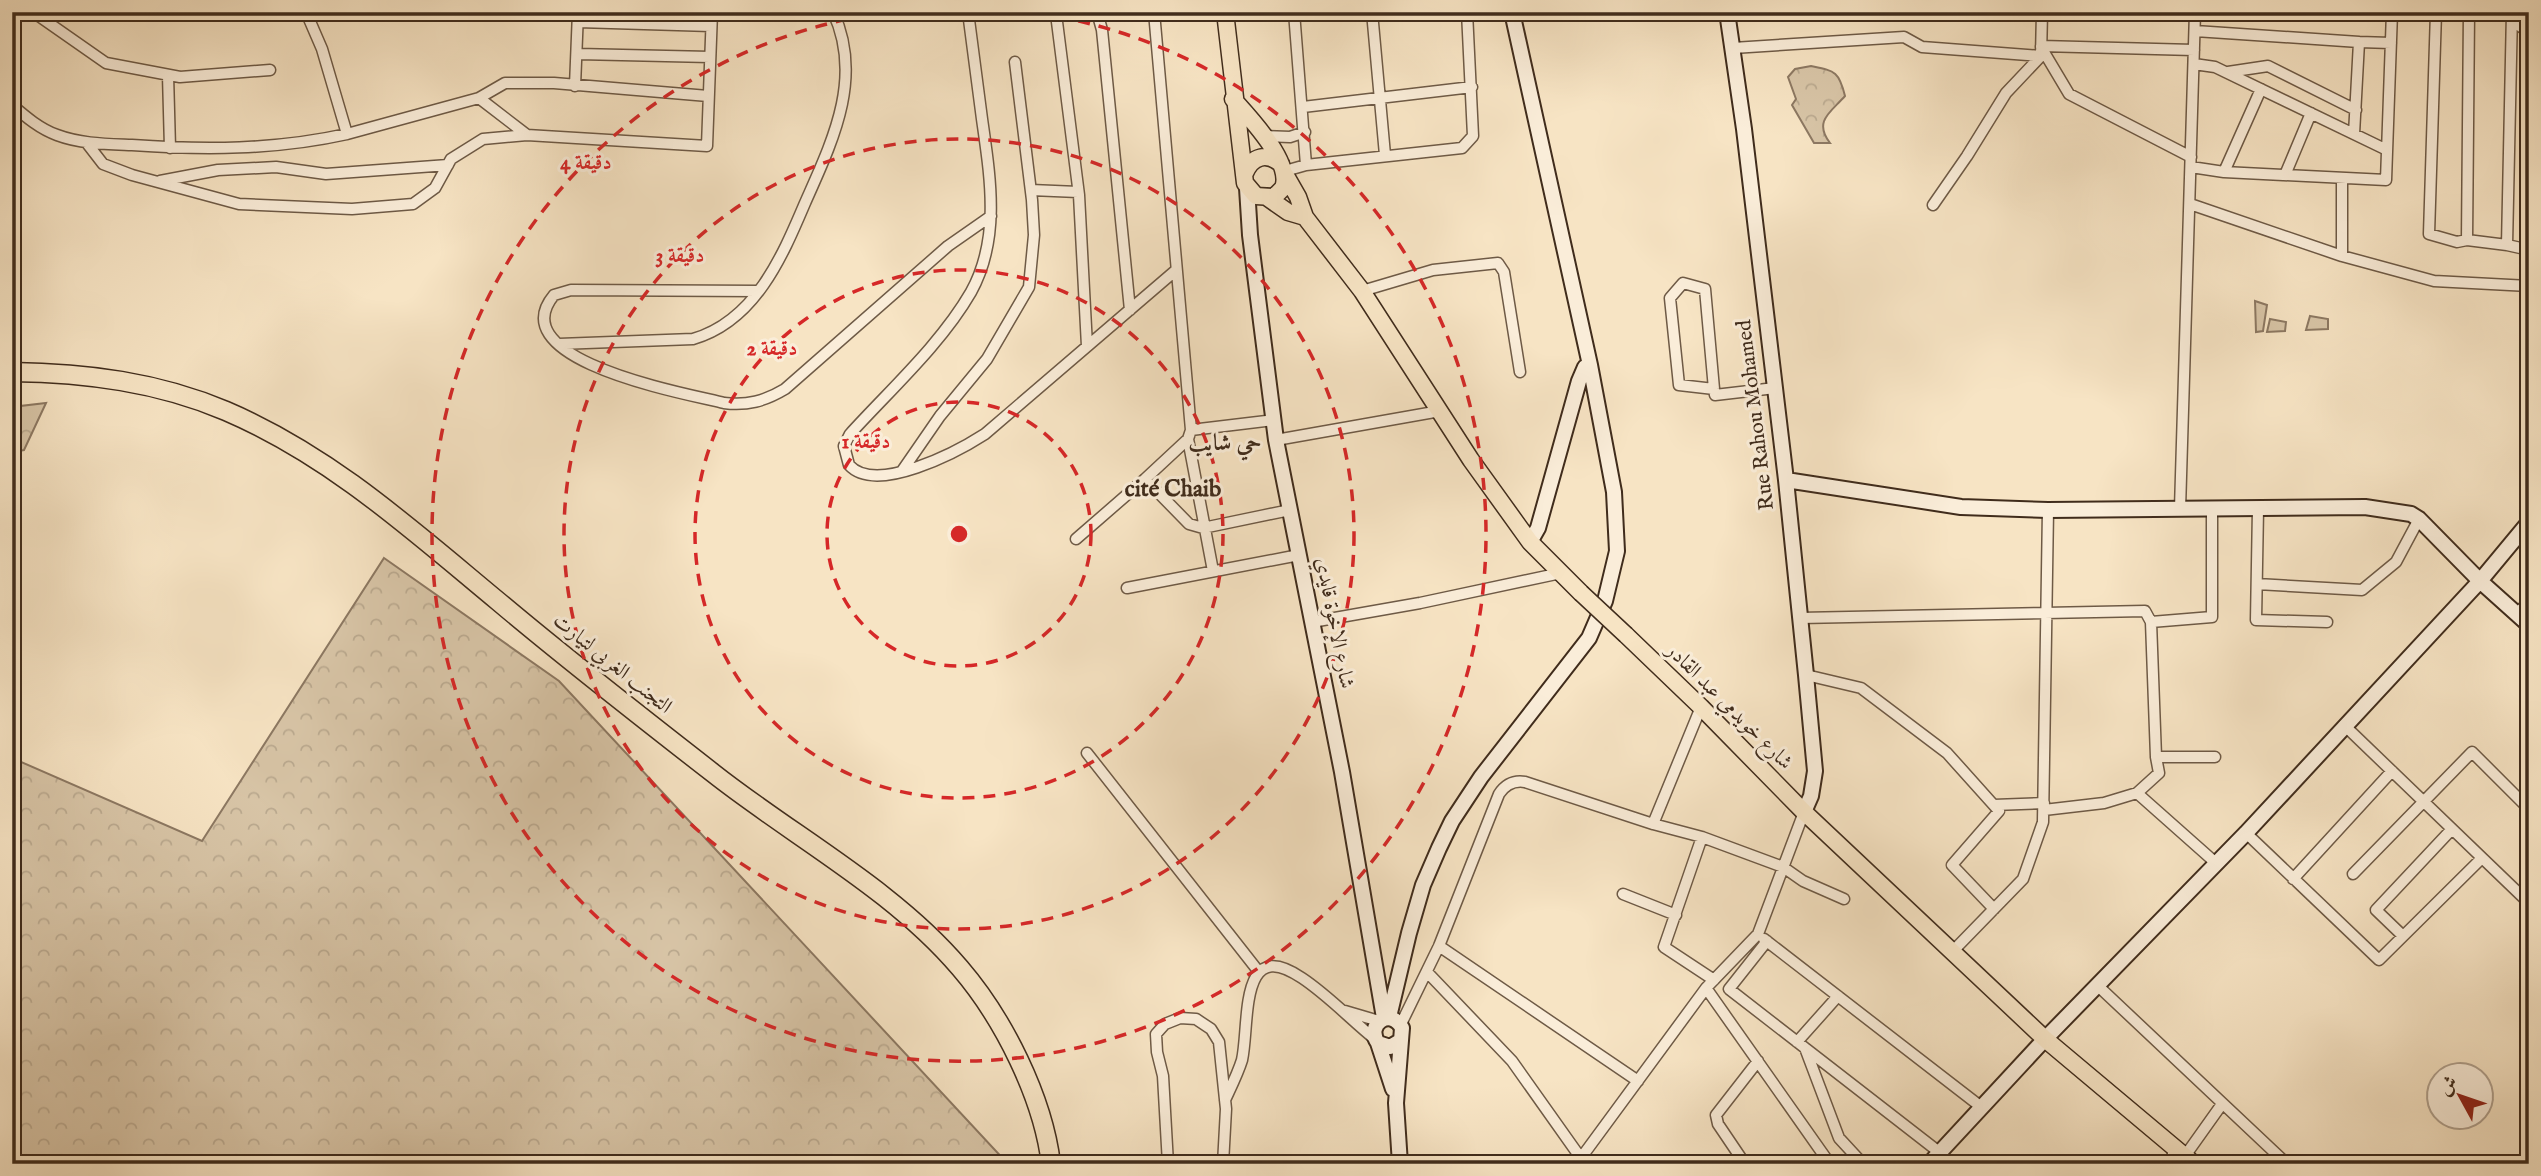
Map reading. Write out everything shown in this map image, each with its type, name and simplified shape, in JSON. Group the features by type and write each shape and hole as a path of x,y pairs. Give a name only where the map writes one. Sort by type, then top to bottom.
{"highway":[{"name":"التجنب الغربي لتيارت","path":"12,372 57,372 108,377 190,398 226,411 304,451 368,493 671,741 905,915 958,965 994,1014 1014,1050 1043,1126 1051,1164"}],"main road":[{"path":"1224,12 1233,99 1246,181 1264,198 1274,197 1283,188 1284,170"},
{"name":"شارع خويدمي عبد القادر","path":"1233,99 1284,170 1305,217 1362,291 1471,460 1530,542 1804,812 2045,1039 2181,1158"},
{"path":"1246,181 1250,163 1265,147"},
{"name":"شارع خويدمي عبد القادر","path":"1264,198 1287,212 1305,217"}],"street":[{"path":"33,12 106,63 180,77 270,71"},
{"path":"306,12 321,49 346,134"},
{"path":"86,142 103,164 239,204 352,209 413,205 435,188 451,159 483,139 527,135 707,146 712,12"},
{"path":"559,344 693,338 708,334 728,323 759,291 783,253 837,131 845,76 844,49 833,12"},
{"path":"968,12 990,176 991,216 982,269 971,291 934,341 846,440 846,459 859,473 872,476 902,471 954,452 985,434 1175,271"},
{"path":"1097,12 1102,30 1130,310"},
{"path":"1154,12 1189,434 1203,528 1213,571"},
{"path":"1294,12 1306,165"},
{"path":"1372,12 1385,155"},
{"path":"1284,170 1385,155 1462,148 1468,144 1473,136 1467,12"},
{"path":"1388,1020 1423,885 1452,821 1481,777 1589,638 1605,601 1617,551 1614,492 1590,365 1512,12"},
{"name":"Rue Rahou Mohamed","path":"1727,12 1786,480 1806,676 1815,771 1811,796 1804,812"},
{"path":"2042,12 2041,51 2069,94 2191,162 2224,172 2386,180 2392,12"},
{"path":"2180,509 2195,12"},
{"path":"2436,12 2429,234 2457,242 2468,240 2527,246 2529,280"},
{"path":"2468,240 2469,12"},
{"path":"1056,14 1078,192 1087,346"},
{"path":"2507,245 2512,16"},
{"path":"2512,16 2529,32"},
{"path":"575,86 578,17 712,26"},
{"path":"2195,31 2390,43"},
{"path":"1733,48 1904,37 1922,47 2041,51 2194,50"},
{"path":"2354,134 2359,43"},
{"path":"1933,205 2006,93 2041,51"},
{"path":"578,54 710,57"},
{"path":"902,471 940,416 987,359 1030,287 1034,234 1015,62"},
{"path":"2194,64 2215,67 2387,150"},
{"path":"2226,72 2268,66 2356,110"},
{"path":"168,75 170,148"},
{"path":"12,106 36,125 57,135 86,142 170,148 253,148 303,144 346,134 479,98 505,83 554,83 708,96"},
{"path":"1303,107 1472,88"},
{"path":"2224,172 2261,89"},
{"path":"479,98 527,135"},
{"path":"2285,175 2311,113"},
{"path":"1265,147 1305,132"},
{"path":"157,182 230,169 276,167 326,174 448,165"},
{"path":"2342,178 2342,256"},
{"name":"شارع الإخوة قايدي","path":"1246,181 1250,235 1276,440 1388,1020"},
{"path":"1031,190 1078,192"},
{"name":"شارع الإخوة قايدي","path":"1250,235 1264,198"},
{"path":"2190,204 2342,256 2434,281 2529,286"},
{"path":"759,291 563,292 554,295 544,311 546,330 559,344 590,366 602,371 724,403 738,405 757,402 785,389 948,246 991,216"},
{"path":"1362,291 1433,270 1498,263 1504,272 1503,280 1520,372"},
{"path":"1714,389 1679,385 1670,298 1683,283 1705,289 1715,395 1774,388"},
{"path":"1530,542 1538,528 1579,381 1585,367 1590,365"},
{"path":"1276,440 1440,411"},
{"path":"1076,539 1145,479 1189,434 1274,420"},
{"path":"1145,479 1189,524 1203,528 1290,510"},
{"path":"1786,480 1961,507 2048,510 2365,508 2411,514 2529,625"},
{"path":"2151,622 2212,617 2212,509"},
{"path":"2258,509 2256,620 2327,622"},
{"path":"1953,951 2023,879 2043,822 2048,510"},
{"path":"2257,584 2362,590 2396,562 2419,519"},
{"path":"1929,1164 1980,1106 2246,833 2480,580 2529,522"},
{"path":"1127,588 1299,555"},
{"path":"1312,622 1420,603 1562,573"},
{"path":"2517,614 2529,601"},
{"path":"1800,618 2145,611 2151,622 2156,757 2159,773 2137,793 2105,803 1994,805"},
{"path":"1806,676 1861,688 1947,753 1999,811 1952,866 1994,909"},
{"path":"1653,824 1701,708"},
{"path":"2344,725 2527,899"},
{"path":"2353,874 2472,752 2529,809"},
{"path":"1087,753 1259,972"},
{"path":"2156,757 2215,757"},
{"path":"2293,879 2392,771"},
{"path":"1396,1102 1374,1030 1388,1020 1427,972 1499,794 1510,783 1525,782 1653,824 1702,837 1783,867 1803,881 1843,899"},
{"path":"2137,793 2217,864"},
{"path":"1804,812 1783,867 1762,937 1729,989 1939,1152"},
{"path":"2403,936 2376,910 2452,829"},
{"path":"2246,833 2379,960 2482,858"},
{"path":"1702,837 1664,947 1710,984 1758,1061 1830,1164"},
{"path":"1623,894 1675,915"},
{"path":"1427,972 1512,1061 1583,1161 1710,984 1762,937"},
{"path":"1762,937 1980,1106"},
{"path":"1439,946 1638,1081"},
{"path":"1225,1100 1241,1061 1250,991 1259,972 1278,965 1317,989 1377,1042 1390,1047 1400,1041"},
{"path":"2096,985 2287,1164"},
{"path":"1801,1045 1838,996"},
{"path":"1341,1010 1388,1020 1403,1032 1396,1102 1401,1164"},
{"path":"1168,1164 1164,1087 1156,1034 1165,1024 1180,1018 1196,1019 1210,1029 1219,1042 1225,1100 1223,1164"},
{"path":"1801,1045 1839,1138 1863,1164"},
{"path":"1745,1164 1718,1124 1716,1115 1758,1061"},
{"path":"2181,1158 2222,1104"}],"green space":[{"path":"1811,66 1835,73 1841,81 1845,96 1826,117 1824,123 1823,129 1830,143 1814,143 1792,105 1796,99 1788,77 1795,69"},
{"path":"2255,301 2267,305 2263,331 2256,332"},
{"path":"2310,316 2328,319 2328,329 2306,330"},
{"path":"2270,319 2286,322 2285,331 2267,332"},
{"path":"46,403 24,450 12,452 12,407"},
{"path":"384,558 559,681 1008,1164 12,1164 12,758 202,841"}],"district":[{"name":"حي شايب","path":"1225,443"},
{"name":"cité Chaib","path":"1173,489"}]}
